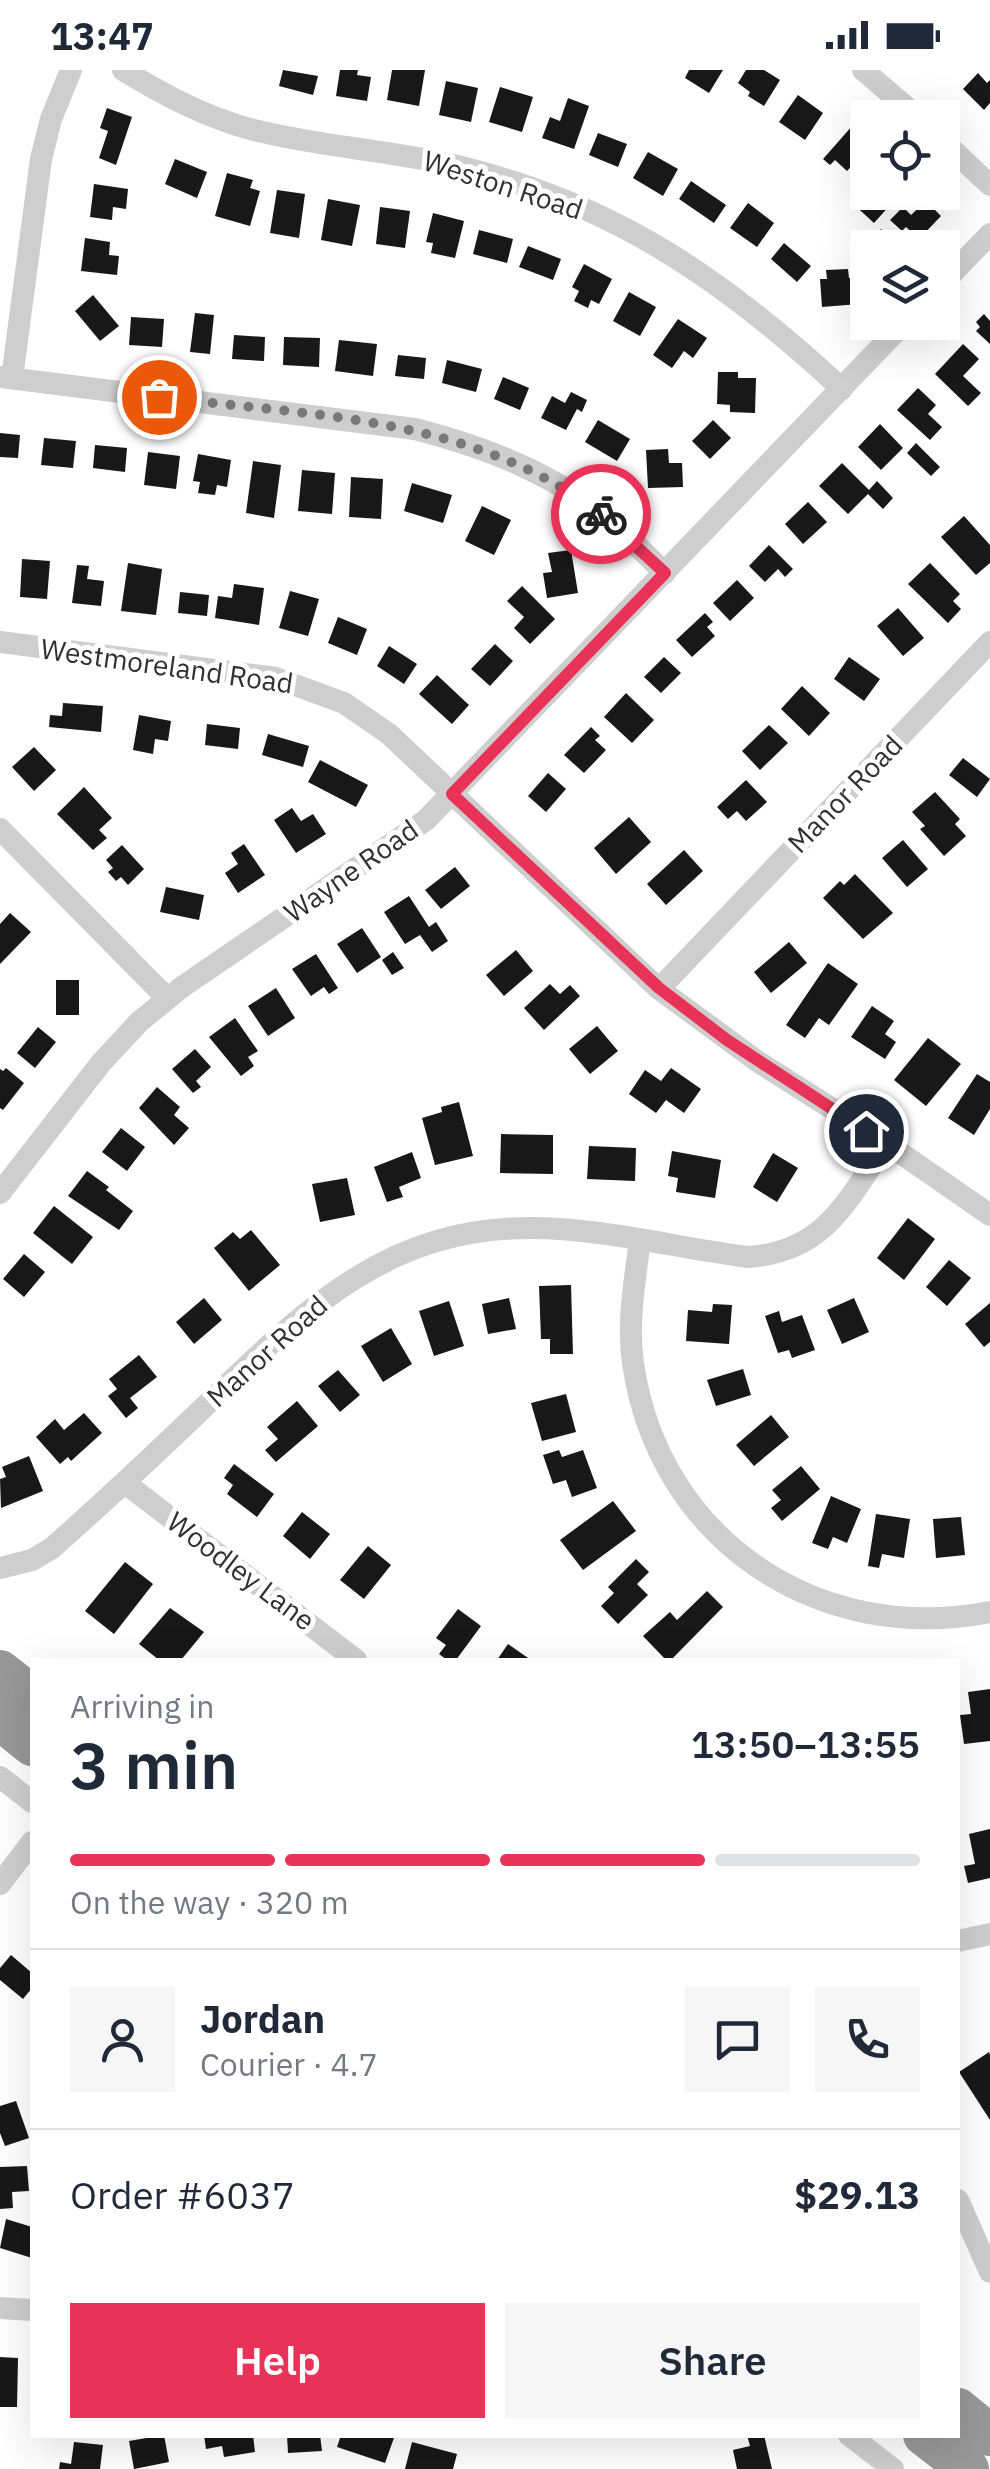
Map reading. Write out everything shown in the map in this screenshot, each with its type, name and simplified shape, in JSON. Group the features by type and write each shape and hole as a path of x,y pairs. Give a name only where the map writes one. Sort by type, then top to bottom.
{"highway":[{"path":"0,1671 30,1694"},
{"path":"0,1719 30,1742"},
{"path":"960,2412 990,2435"},
{"path":"928,2438 968,2469"}],"street":[{"path":"70,70 41,159 6,378 415,430 459,440 517,463 579,497 665,573"},
{"name":"Weston Road","path":"123,70 163,94 250,129 468,169 536,190 610,220 688,263 743,302 842,389"},
{"path":"863,70 898,100"},
{"path":"960,157 990,185"},
{"path":"960,265 990,234"},
{"name":"Wayne Road","path":"0,1194 102,1062 139,1022 167,998 426,820 889,340"},
{"name":"Westmoreland Road","path":"0,642 276,678 344,703 374,723 659,988 727,1040 886,1142 990,1216"},
{"name":"Manor Road","path":"659,988 990,642"},
{"path":"0,829 167,998"},
{"name":"Manor Road","path":"0,1568 32,1560 52,1548 314,1303 405,1251 484,1231 528,1228 573,1230 748,1257 792,1250 830,1224 886,1142"},
{"path":"640,1240 632,1329 640,1396 657,1447 673,1478 724,1541 752,1564 806,1596 855,1612 924,1620 990,1612"},
{"name":"Woodley Lane","path":"125,1483 353,1658"},
{"path":"0,1777 30,1800"},
{"path":"0,1884 30,1845"},
{"path":"960,1941 990,1934"},
{"path":"960,2204 990,2272"},
{"path":"0,2308 30,2310"},
{"path":"853,2438 893,2469"}],"building":[{"path":"283,70 318,76 313,95 279,86"},
{"path":"340,70 358,70 357,75 371,77 367,101 336,96"},
{"path":"392,70 425,70 419,106 387,100"},
{"path":"689,70 723,70 709,93 685,78"},
{"path":"746,70 764,70 780,80 764,106 748,96 750,92 738,83"},
{"path":"978,73 987,83 990,80 990,103 984,110 963,89"},
{"path":"446,81 478,88 471,122 439,115"},
{"path":"500,87 533,97 522,132 489,122"},
{"path":"798,95 823,113 805,140 779,122"},
{"path":"568,98 589,106 574,149 542,138 550,117 560,121"},
{"path":"107,108 132,117 116,165 99,158 108,131 100,128"},
{"path":"850,128 850,168 847,171 835,160 830,165 823,159"},
{"path":"598,133 627,144 618,167 589,155"},
{"path":"648,152 678,169 663,196 633,178"},
{"path":"175,159 207,172 197,198 165,184"},
{"path":"227,173 253,180 250,188 260,191 250,226 215,216"},
{"path":"691,181 726,205 714,223 679,199"},
{"path":"94,184 128,189 126,209 113,207 112,220 90,217"},
{"path":"277,190 305,194 299,238 270,233"},
{"path":"328,199 360,205 352,246 321,240"},
{"path":"748,203 774,223 757,247 730,228"},
{"path":"380,207 410,211 405,248 376,244"},
{"path":"860,210 886,210 874,223"},
{"path":"900,210 911,215 916,210 935,210 941,216 928,230 901,230 890,220"},
{"path":"433,213 464,221 455,258 431,253 433,243 426,242"},
{"path":"479,230 513,239 507,263 473,254"},
{"path":"85,238 110,242 109,255 119,256 117,275 81,271"},
{"path":"784,243 811,266 797,282 771,259"},
{"path":"528,246 561,259 553,280 519,267"},
{"path":"584,264 612,279 599,304 591,300 588,308 574,301 579,291 572,287"},
{"path":"848,269 850,305 822,307 820,279 827,279 826,270"},
{"path":"629,292 656,307 640,336 613,321"},
{"path":"93,295 119,326 100,341 75,311"},
{"path":"195,313 214,315 210,354 190,352"},
{"path":"984,314 990,321 990,344 976,331 980,327 976,322"},
{"path":"131,317 164,319 162,347 129,345"},
{"path":"678,319 707,338 693,358 684,351 672,368 653,355"},
{"path":"234,335 265,337 264,361 232,359"},
{"path":"284,337 320,338 319,367 283,365"},
{"path":"339,340 377,344 373,376 335,371"},
{"path":"963,344 979,359 963,376 981,393 968,406 935,374"},
{"path":"398,355 426,358 424,379 395,376"},
{"path":"447,360 482,369 476,392 442,383"},
{"path":"718,372 738,372 738,378 756,378 755,413 730,412 730,405 717,404"},
{"path":"503,377 529,388 520,410 494,399"},
{"path":"918,388 936,405 928,414 942,427 930,440 897,410"},
{"path":"571,392 587,400 582,412 577,409 566,430 541,418 552,396 565,403"},
{"path":"598,420 630,439 617,461 585,442"},
{"path":"713,420 731,438 710,459 692,441"},
{"path":"880,424 903,448 881,470 858,447"},
{"path":"0,433 20,435 18,458 0,457"},
{"path":"44,438 76,441 73,468 41,465"},
{"path":"916,443 940,467 931,476 907,453"},
{"path":"95,445 127,448 125,472 93,468"},
{"path":"668,449 669,463 682,463 683,487 648,488 646,450"},
{"path":"148,452 180,456 176,489 144,485"},
{"path":"198,454 231,460 227,487 217,485 215,495 198,493 200,482 193,481"},
{"path":"253,461 281,465 274,518 246,513"},
{"path":"842,463 869,490 877,481 893,498 883,509 868,494 848,514 819,486"},
{"path":"302,470 335,473 332,514 298,511"},
{"path":"351,477 383,479 381,519 349,517"},
{"path":"412,483 452,495 443,523 404,511"},
{"path":"808,502 827,522 803,544 785,524"},
{"path":"482,506 511,520 494,555 465,541"},
{"path":"964,516 990,545 990,563 976,575 941,537"},
{"path":"769,545 793,569 785,577 778,569 765,582 749,566"},
{"path":"571,550 578,593 547,598 543,573 552,572 548,553"},
{"path":"22,559 50,561 47,599 20,597"},
{"path":"128,563 162,569 156,615 121,611"},
{"path":"930,563 960,594 953,601 961,609 948,623 908,584"},
{"path":"77,565 89,566 87,579 104,581 101,606 72,603"},
{"path":"737,580 754,598 730,621 713,603"},
{"path":"234,584 264,588 259,625 215,618 218,596 232,598"},
{"path":"522,586 555,619 530,644 514,628 524,617 507,601"},
{"path":"290,591 319,599 308,636 279,628"},
{"path":"180,592 209,595 207,616 178,613"},
{"path":"898,608 924,638 903,656 877,626"},
{"path":"705,613 713,622 707,627 715,636 692,657 676,640"},
{"path":"338,617 367,629 357,655 328,643"},
{"path":"495,644 513,661 490,686 471,669"},
{"path":"389,646 417,664 404,684 377,666"},
{"path":"664,657 681,673 661,693 644,677"},
{"path":"849,657 880,679 864,701 834,679"},
{"path":"437,675 469,705 452,724 419,694"},
{"path":"802,686 830,713 809,736 781,709"},
{"path":"626,693 654,720 632,743 604,717"},
{"path":"63,703 103,706 101,732 49,727 50,715 62,716"},
{"path":"139,715 171,721 168,741 155,739 153,754 133,750"},
{"path":"207,724 240,728 238,749 205,745"},
{"path":"769,725 788,743 760,770 742,751"},
{"path":"591,727 600,736 595,740 606,750 584,773 564,755"},
{"path":"268,734 309,746 303,767 262,755"},
{"path":"34,747 56,770 34,791 12,767"},
{"path":"963,758 990,779 977,797 949,775"},
{"path":"320,760 368,785 356,807 308,782"},
{"path":"548,773 566,789 546,812 528,796"},
{"path":"746,780 767,802 746,821 737,811 728,819 717,807"},
{"path":"84,787 112,818 99,830 107,838 93,850 57,814"},
{"path":"935,792 960,819 955,824 966,836 944,856 920,829 925,826 912,812"},
{"path":"292,808 301,821 313,814 326,834 296,853 274,820"},
{"path":"629,817 651,842 616,874 594,848"},
{"path":"903,840 928,869 907,887 882,858"},
{"path":"244,844 265,875 238,893 225,873 238,864 231,853"},
{"path":"122,845 144,869 128,885 121,877 116,881 108,872 113,868 106,860"},
{"path":"684,850 703,871 666,905 647,884"},
{"path":"455,867 470,886 441,909 425,890"},
{"path":"855,874 893,913 863,939 823,898 840,881 844,885"},
{"path":"166,887 204,895 199,920 160,912"},
{"path":"409,896 429,927 436,922 448,941 432,952 420,935 405,944 384,912"},
{"path":"10,913 31,932 0,964 0,924"},
{"path":"362,928 381,957 357,973 337,944"},
{"path":"789,942 807,963 771,993 754,972"},
{"path":"516,950 533,971 504,996 486,975"},
{"path":"393,952 404,968 392,975 382,960"},
{"path":"316,954 338,988 329,994 324,987 311,996 292,969"},
{"path":"828,963 858,984 829,1025 819,1018 805,1038 786,1025"},
{"path":"56,980 79,980 79,1015 56,1015"},
{"path":"550,984 560,994 570,985 580,996 544,1030 524,1008"},
{"path":"276,988 295,1018 268,1036 248,1006"},
{"path":"872,1006 894,1021 885,1034 896,1042 885,1059 851,1037"},
{"path":"235,1018 258,1051 248,1057 254,1066 241,1076 209,1037"},
{"path":"597,1026 618,1051 590,1074 569,1049"},
{"path":"38,1027 56,1042 35,1068 17,1053"},
{"path":"928,1038 961,1064 926,1106 894,1080"},
{"path":"195,1049 211,1067 196,1081 201,1087 193,1093 172,1069"},
{"path":"6,1068 24,1083 3,1110 0,1069"},
{"path":"671,1068 701,1089 684,1113 666,1100 656,1113 629,1094 645,1070 661,1081"},
{"path":"977,1074 990,1082 990,1109 974,1135 948,1118"},
{"path":"157,1087 180,1107 174,1115 189,1128 174,1145 139,1108"},
{"path":"459,1102 473,1156 435,1165 422,1118"},
{"path":"121,1128 145,1147 127,1171 102,1152"},
{"path":"501,1134 553,1135 553,1174 500,1173"},
{"path":"589,1146 636,1148 635,1181 587,1179"},
{"path":"672,1151 721,1160 715,1198 676,1192 678,1178 668,1176"},
{"path":"412,1152 421,1178 399,1187 403,1197 387,1202 374,1167"},
{"path":"773,1153 798,1168 777,1202 753,1187"},
{"path":"87,1171 133,1211 119,1230 68,1196"},
{"path":"347,1178 355,1215 320,1222 312,1184"},
{"path":"54,1206 93,1237 72,1264 33,1233"},
{"path":"908,1218 935,1239 904,1280 877,1258"},
{"path":"251,1230 280,1265 249,1291 214,1248 233,1232 240,1239"},
{"path":"24,1254 45,1272 24,1297 3,1279"},
{"path":"949,1260 971,1278 947,1306 926,1287"},
{"path":"571,1285 573,1354 550,1354 550,1339 541,1339 539,1286"},
{"path":"204,1298 222,1320 194,1344 176,1322"},
{"path":"509,1298 516,1329 488,1334 482,1304"},
{"path":"854,1298 869,1332 842,1344 827,1310"},
{"path":"449,1301 464,1346 434,1356 419,1311"},
{"path":"990,1303 990,1342 984,1347 965,1324"},
{"path":"713,1304 732,1305 729,1344 686,1341 688,1310 712,1312"},
{"path":"779,1311 782,1322 802,1315 815,1350 792,1358 789,1350 778,1353 765,1316"},
{"path":"391,1328 412,1364 383,1382 361,1346"},
{"path":"139,1355 157,1377 130,1398 138,1408 126,1418 108,1396 117,1389 109,1379"},
{"path":"743,1369 751,1395 716,1406 707,1380"},
{"path":"338,1370 360,1395 340,1412 318,1386"},
{"path":"566,1394 576,1432 542,1441 531,1403"},
{"path":"297,1401 318,1426 276,1462 265,1450 278,1439 267,1427"},
{"path":"84,1413 102,1433 71,1461 68,1457 60,1464 36,1437 55,1419 64,1430"},
{"path":"771,1415 789,1437 754,1466 736,1445"},
{"path":"559,1450 562,1457 583,1450 597,1488 572,1497 566,1480 553,1484 543,1455"},
{"path":"29,1456 43,1491 1,1508 0,1479 6,1477 2,1467"},
{"path":"234,1464 274,1494 257,1517 227,1494 233,1485 224,1478"},
{"path":"801,1466 820,1489 782,1521 771,1508 781,1500 772,1490"},
{"path":"831,1496 861,1509 847,1543 833,1537 828,1549 812,1543"},
{"path":"613,1501 636,1531 583,1570 560,1540"},
{"path":"302,1512 330,1534 310,1559 283,1536"},
{"path":"876,1514 910,1519 904,1558 882,1554 879,1568 868,1566"},
{"path":"961,1517 965,1555 936,1558 933,1519"},
{"path":"368,1546 391,1565 364,1599 340,1580"},
{"path":"636,1559 649,1572 637,1584 648,1595 618,1624 601,1606 614,1593 608,1587"},
{"path":"125,1562 153,1584 114,1634 85,1611"},
{"path":"707,1591 723,1607 673,1658 664,1658 643,1636 670,1612 677,1620"},
{"path":"170,1608 204,1632 183,1658 156,1658 139,1644"},
{"path":"458,1609 481,1626 457,1658 439,1654 446,1645 436,1638"},
{"path":"508,1644 528,1658 498,1658"},
{"path":"990,1689 990,1741 964,1744 960,1715 971,1714 968,1692"},
{"path":"990,1829 990,1878 968,1883 964,1866 975,1864 969,1834"},
{"path":"11,1955 30,1971 30,1990 23,1999 0,1980 0,1968"},
{"path":"989,2052 990,2120 960,2074"},
{"path":"16,2101 29,2138 5,2146 0,2133 0,2106"},
{"path":"27,2166 29,2191 12,2192 13,2208 0,2209 0,2167"},
{"path":"6,2219 30,2226 30,2257 0,2248"},
{"path":"0,2357 18,2358 17,2407 0,2407"},
{"path":"165,2438 169,2462 134,2469 129,2441"},
{"path":"204,2438 253,2438 255,2452 224,2457 222,2446 206,2449"},
{"path":"287,2438 320,2438 322,2451 288,2453"},
{"path":"340,2438 394,2438 385,2463 337,2447"},
{"path":"748,2438 765,2438 772,2469 737,2469 733,2450 750,2446"},
{"path":"74,2442 103,2445 100,2469 59,2469 60,2462 71,2464"},
{"path":"412,2442 457,2454 453,2469 405,2469"}],"way so far":[{"path":"159,397 415,430 459,440 544,476 601,514"}],"route":[{"path":"601,514 665,573 452,794 659,988 727,1040 866,1131"}]}
